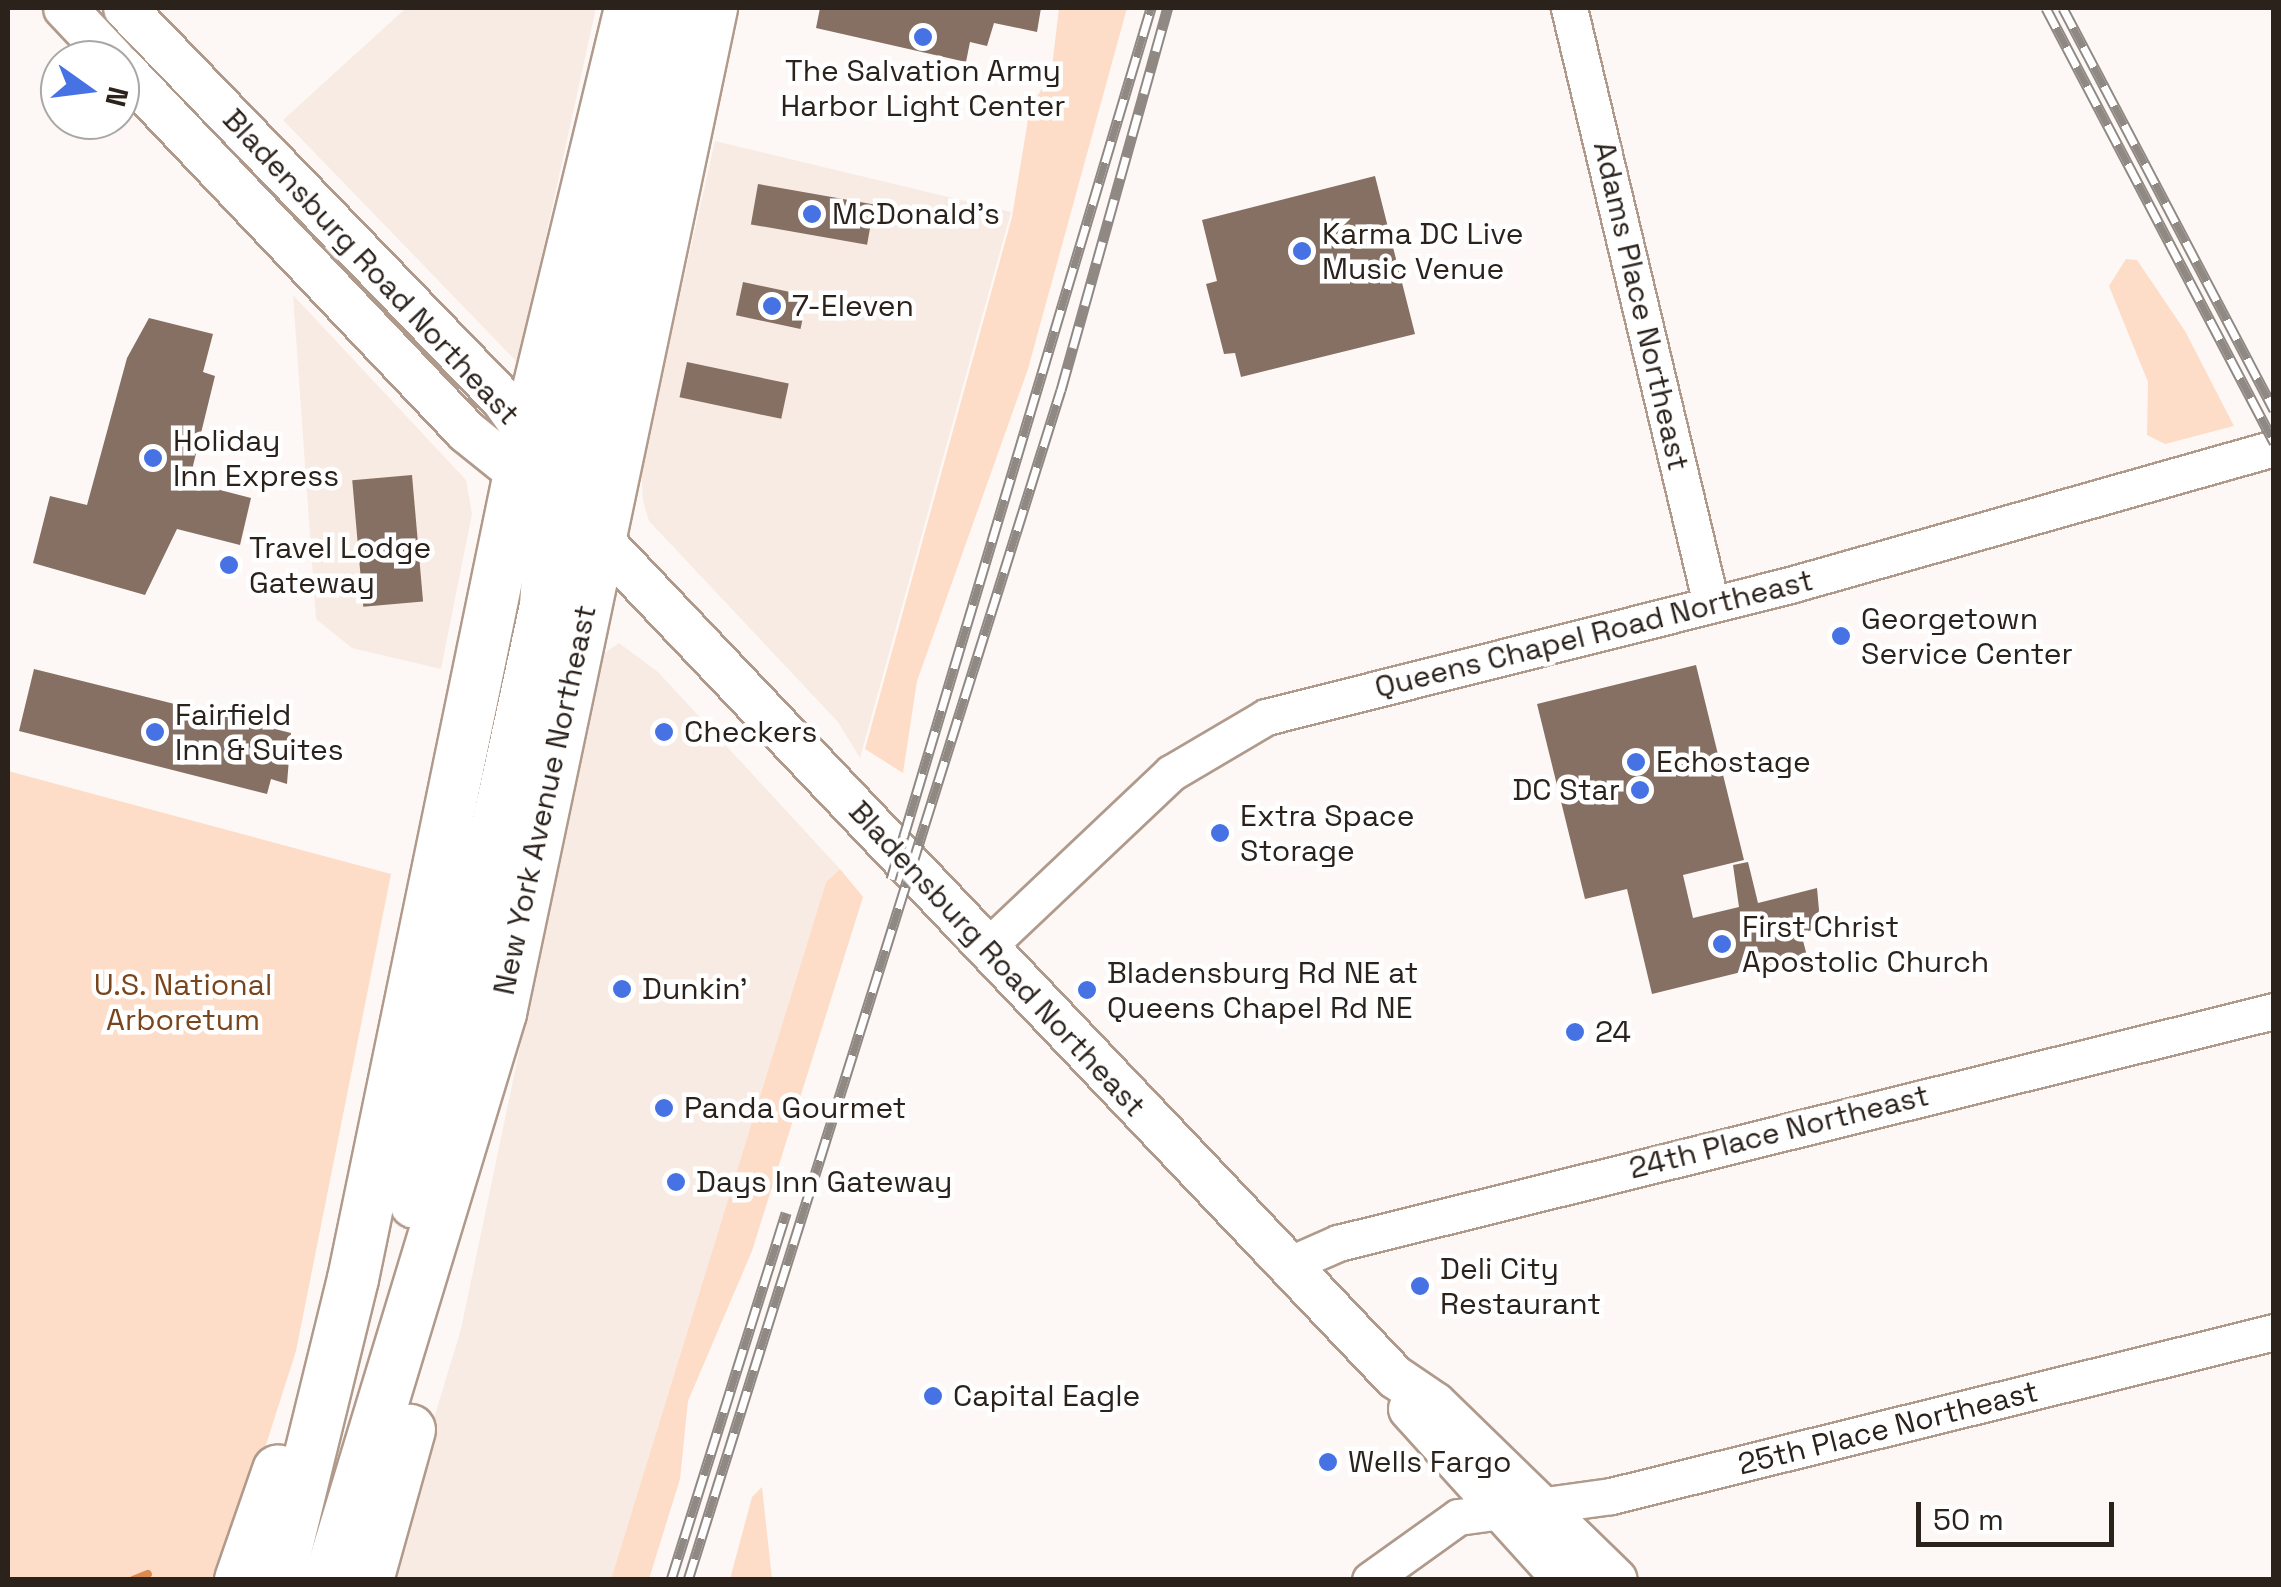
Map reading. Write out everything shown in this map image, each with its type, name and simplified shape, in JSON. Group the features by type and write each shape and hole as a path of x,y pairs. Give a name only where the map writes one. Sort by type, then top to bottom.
{"highway":[{"path":"346,1566 544,606 540,474 630,8"},
{"path":"279,1580 352,1278 440,857 540,474 598,296 662,8"},
{"name":"New York Avenue Northeast","path":"346,1566 458,1258 475,1108 712,8"},
{"path":"598,296 648,309"},
{"path":"440,857 483,904"},
{"path":"240,1580 352,1278"}],"main road":[{"path":"65,8 95,40"},
{"name":"Bladensburg Road Northeast","path":"125,8 540,474 986,948 1394,1378 1545,1508 1616,1580"},
{"name":"Bladensburg Road Northeast","path":"140,87 467,432 540,474"},
{"name":"Bladensburg Road Northeast","path":"1394,1378 1419,1428 1565,1580"}],"street":[{"name":"Adams Place Northeast","path":"1568,8 1712,604"},
{"name":"Queens Chapel Road Northeast","path":"986,948 1172,774 1228,734 1293,709 1712,604 2274,448"},
{"name":"24th Place Northeast","path":"1288,1265 1353,1239 2274,1011"},
{"name":"25th Place Northeast","path":"1370,1580 1438,1526 1501,1512 1545,1508 2274,1332"}],"shaded area":[{"path":"406,8 596,8 518,363 283,120"},
{"path":"715,141 1011,212 860,758 838,722 649,521 643,501 641,468"},
{"path":"293,295 466,480 472,514 441,669 352,648 316,619"},
{"path":"619,643 658,672 840,869 826,882 611,1579 385,1580 461,1329 602,655"}],"green space":[{"path":"1059,8 1127,8 1028,369 917,681 903,773 865,749 1012,217 1030,107 1051,75"},
{"path":"2126,259 2137,260 2185,331 2234,426 2165,444 2147,435 2148,382 2109,286"},
{"name":"U.S. National Arboretum","path":"8,771 391,874 296,1351 223,1579 8,1579"},
{"path":"840,869 863,897 752,1251 688,1401 680,1479 649,1579 611,1579 826,882"},
{"path":"762,1487 772,1579 730,1579 752,1497"}],"building":[{"name":"The Salvation Army Harbor Light Center","path":"820,8 1041,8 1037,32 994,23 987,46 970,42 966,62 816,28"},
{"name":"Karma DC Live Music Venue","path":"1375,176 1415,334 1241,377 1235,353 1224,354 1206,284 1217,281 1202,220"},
{"name":"McDonald's","path":"758,184 874,204 867,245 751,224"},
{"name":"7-Eleven","path":"743,282 808,296 800,329 736,315"},
{"name":"Holiday Inn Express","path":"149,318 213,334 203,372 215,376 189,482 251,498 240,545 177,529 145,595 33,563 50,496 87,505 127,358"},
{"path":"687,362 789,384 781,419 680,397"},
{"path":"412,475 423,602 363,607 352,480"},
{"name":"Echostage","path":"1696,665 1744,860 1683,875 1693,918 1739,907 1733,865 1748,862 1758,903 1817,888 1819,910 1816,929 1801,933 1807,956 1652,994 1627,889 1585,899 1537,704"},
{"name":"Fairfield Inn & Suites","path":"34,669 291,733 287,784 271,779 267,794 19,731"}],"waterway":[{"path":"133,1580 148,1574"}],"railway":[{"path":"891,879 1151,8"},
{"path":"688,1580 1061,390 1168,8"},
{"path":"2046,8 2274,443"},
{"path":"2063,8 2274,410"},
{"path":"671,1580 786,1213"}],"place":[{"name":"The Salvation Army Harbor Light Center","path":"923,37"},
{"name":"McDonald's","path":"812,214"},
{"name":"Karma DC Live Music Venue","path":"1302,251"},
{"name":"7-Eleven","path":"772,306"},
{"name":"Holiday Inn Express","path":"153,458"},
{"name":"Travel Lodge Gateway","path":"229,565"},
{"name":"Georgetown Service Center","path":"1841,636"},
{"name":"Fairfield Inn & Suites","path":"155,732"},
{"name":"Checkers","path":"664,732"},
{"name":"Echostage","path":"1636,762"},
{"name":"DC Star","path":"1640,790"},
{"name":"Extra Space Storage","path":"1220,833"},
{"name":"First Christ Apostolic Church","path":"1722,944"},
{"name":"Dunkin'","path":"622,989"},
{"name":"Bladensburg Rd NE at Queens Chapel Rd NE","path":"1087,990"},
{"name":"24","path":"1575,1032"},
{"name":"Panda Gourmet","path":"664,1108"},
{"name":"Days Inn Gateway","path":"676,1182"},
{"name":"Deli City Restaurant","path":"1420,1286"},
{"name":"Capital Eagle","path":"933,1396"},
{"name":"Wells Fargo","path":"1328,1462"}]}
